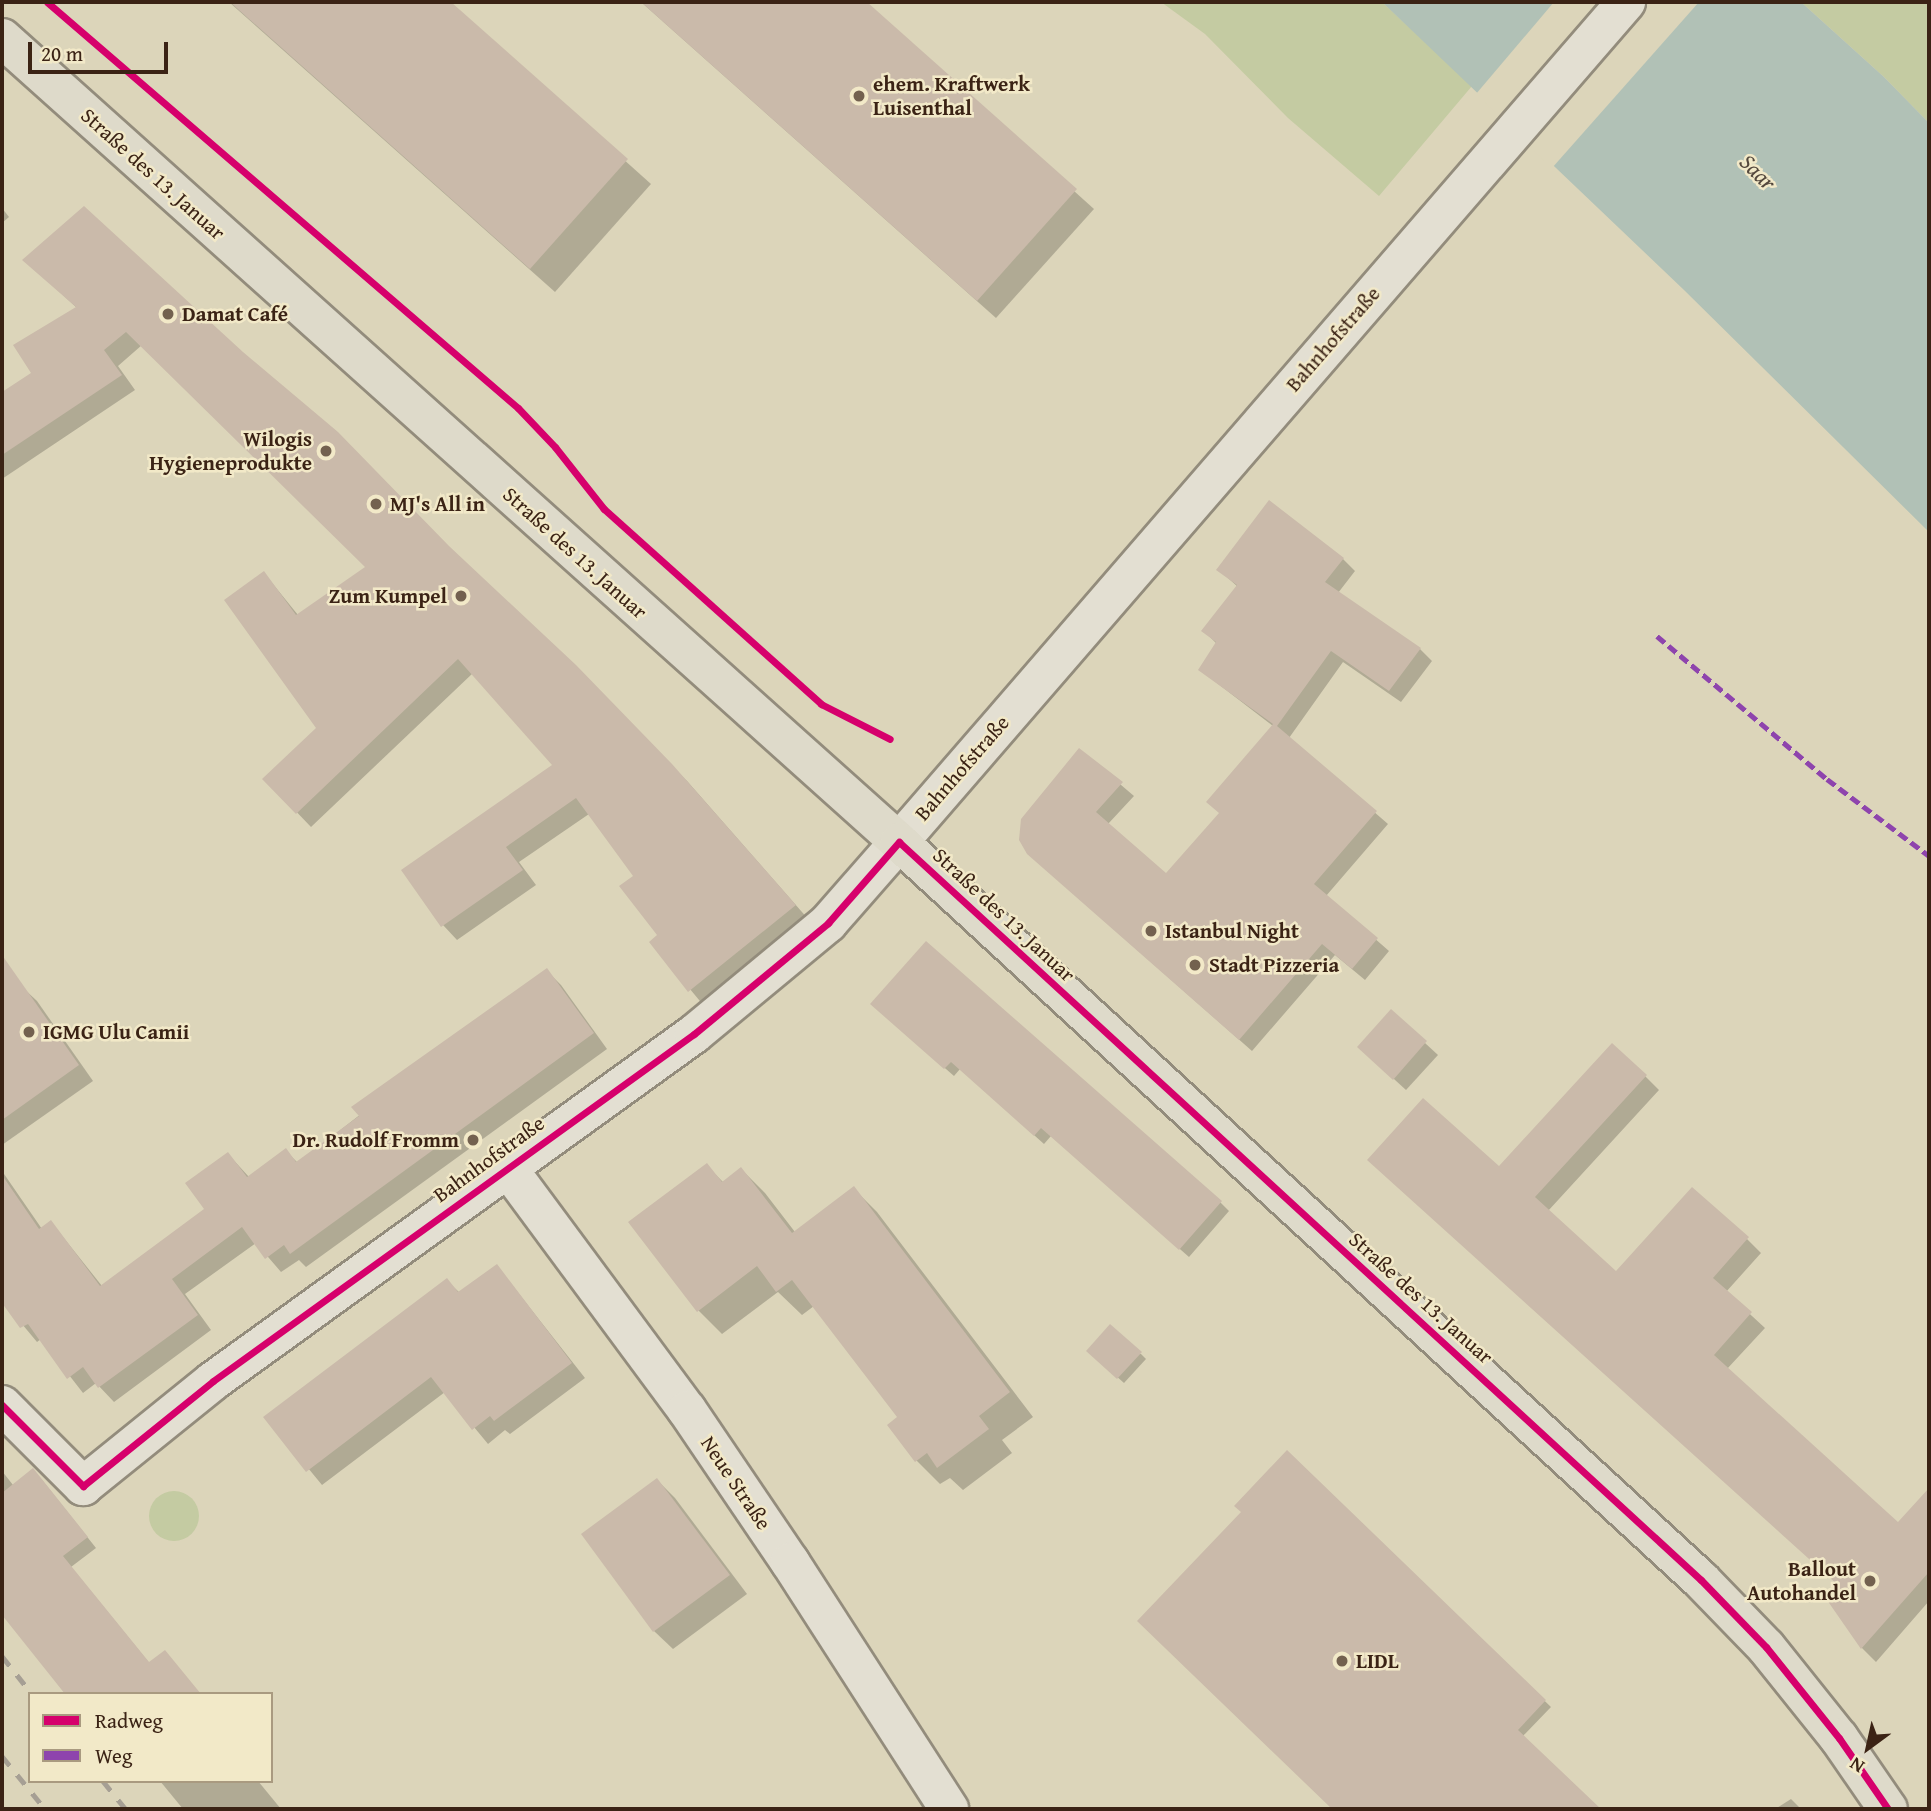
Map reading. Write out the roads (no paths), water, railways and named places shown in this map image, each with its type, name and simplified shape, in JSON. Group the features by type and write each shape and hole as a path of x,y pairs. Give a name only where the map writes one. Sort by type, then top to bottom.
{"main road":[{"name":"Straße des 13. Januar","path":"2,38 899,842 1701,1580 1766,1647 1839,1738 1888,1809"}],"street":[{"name":"Bahnhofstraße","path":"2,1405 83,1486 213,1381 694,1034 828,923 1626,2"},
{"name":"Neue Straße","path":"507,1167 687,1410 790,1562 949,1809"}],"water":[{"name":"Saar","path":"1382,2 1801,2 1884,77 1929,123 1929,532 1684,290"}],"railway":[{"path":"2,1656 30,1692"},
{"path":"2,1756 45,1809"},
{"path":"105,1783 126,1809"}],"place":[{"name":"ehem. Kraftwerk Luisenthal","path":"859,96"},
{"name":"Damat Café","path":"168,314"},
{"name":"Wilogis Hygieneprodukte","path":"326,451"},
{"name":"MJ's All in","path":"376,504"},
{"name":"Zum Kumpel","path":"461,596"},
{"name":"Istanbul Night","path":"1151,931"},
{"name":"Stadt Pizzeria","path":"1195,965"},
{"name":"IGMG Ulu Camii","path":"29,1032"},
{"name":"Dr. Rudolf Fromm","path":"473,1140"},
{"name":"Ballout Autohandel","path":"1870,1581"},
{"name":"LIDL","path":"1342,1661"}]}
